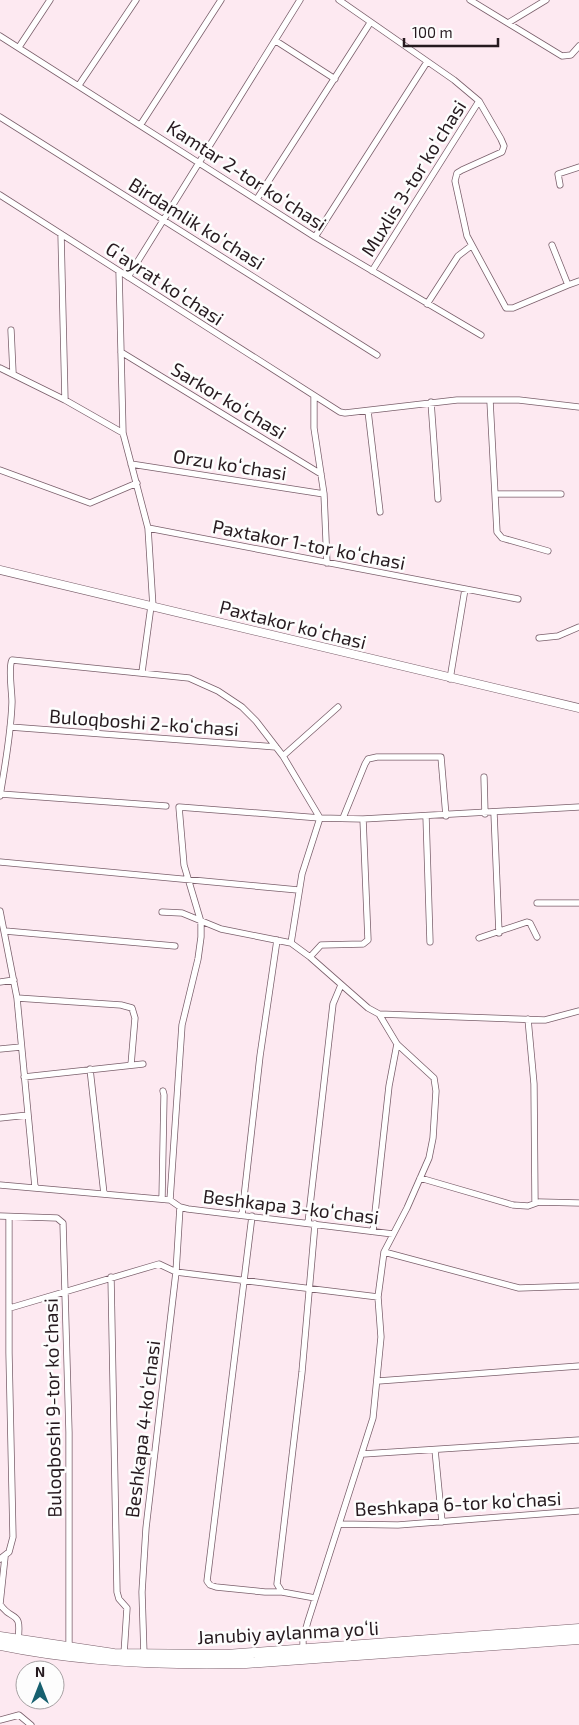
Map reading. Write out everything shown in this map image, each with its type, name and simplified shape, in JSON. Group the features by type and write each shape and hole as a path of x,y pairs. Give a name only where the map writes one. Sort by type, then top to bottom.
{"highway":[{"name":"Janubiy aylanma yoʻli","path":"0,1637 69,1648 124,1654 226,1655 579,1629"},
{"name":"Janubiy aylanma yoʻli","path":"0,1645 120,1662 200,1664 246,1663 579,1639"}],"main road":[{"name":"Paxtakor koʻchasi","path":"0,570 450,679 579,708"}],"street":[{"path":"19,47 50,0"},
{"path":"79,85 136,0"},
{"path":"141,124 221,0"},
{"path":"128,277 300,0"},
{"path":"339,0 479,101 504,146 502,152 462,170 456,177 467,236 503,304 510,309 579,281"},
{"path":"470,0 562,56 571,55 579,46"},
{"path":"508,23 546,0"},
{"path":"257,199 370,23"},
{"name":"Kamtar 2-tor koʻchasi","path":"0,36 141,124 199,164 315,237 481,335"},
{"path":"276,41 335,78"},
{"path":"315,237 427,62"},
{"name":"Muxlis 3-tor koʻchasi","path":"372,271 479,101"},
{"name":"Birdamlik koʻchasi","path":"0,117 377,355"},
{"path":"560,186 558,174 579,168"},
{"name":"Gʻayrat koʻchasi","path":"0,195 314,396 345,413 431,402 519,400 579,408"},
{"path":"61,234 65,400"},
{"path":"552,244 568,285"},
{"path":"427,304 458,256 471,246"},
{"path":"119,271 123,433 148,528 152,606 142,672"},
{"path":"11,330 13,373"},
{"name":"Sarkor koʻchasi","path":"121,352 321,474"},
{"path":"0,368 65,400 123,433"},
{"path":"314,396 314,428 324,494 327,562"},
{"path":"490,401 499,536 548,551"},
{"path":"431,402 438,499"},
{"path":"368,411 380,512"},
{"name":"Orzu koʻchasi","path":"131,464 324,494"},
{"path":"0,470 90,502 137,483"},
{"path":"495,494 561,494"},
{"name":"Paxtakor 1-tor koʻchasi","path":"148,528 518,599"},
{"path":"450,679 465,589"},
{"path":"538,638 558,636 579,627"},
{"path":"166,806 0,795 10,727 10,665 12,660 189,678 218,690 242,707 256,721 283,756 320,818 298,890 291,943"},
{"path":"283,756 338,707"},
{"name":"Buloqboshi 2-koʻchasi","path":"10,727 276,747"},
{"path":"343,818 365,764 368,759 377,757 441,757 446,816"},
{"path":"484,777 486,814"},
{"path":"0,1185 170,1200 182,1025 198,960 201,922 187,878 180,807 320,818 363,818 486,814 579,807"},
{"path":"494,813 499,933"},
{"path":"426,816 430,942"},
{"path":"310,957 321,945 364,944 368,940 363,818"},
{"path":"0,862 187,878 298,890"},
{"path":"537,903 579,902"},
{"path":"0,911 17,998 35,1187"},
{"name":"Beshkapa 3-koʻchasi","path":"162,912 182,913 201,922 291,943 379,1014 397,1044 431,1074 436,1084 433,1138 429,1158 393,1234 180,1207 170,1200"},
{"path":"479,938 499,933 527,922 530,923 537,937"},
{"path":"5,931 175,946"},
{"path":"242,1215 260,1056 277,940"},
{"path":"0,982 14,980"},
{"path":"308,1223 333,1004 341,985"},
{"path":"17,998 121,1005 132,1008 135,1018 131,1065"},
{"path":"379,1014 544,1020 579,1011"},
{"path":"528,1019 534,1084 535,1202"},
{"path":"373,1231 389,1086 397,1044"},
{"path":"0,1049 21,1047"},
{"path":"24,1077 143,1064"},
{"path":"90,1069 104,1194"},
{"path":"162,1091 164,1094 162,1199"},
{"path":"0,1118 28,1115"},
{"path":"420,1178 513,1205 528,1206 535,1202 579,1203"},
{"name":"Beshkapa 4-koʻchasi","path":"144,1655 142,1592 146,1528 176,1272 180,1207"},
{"path":"0,1216 9,1216 13,1537 11,1547 2,1558 0,1604 18,1618 20,1624 18,1640"},
{"name":"Buloqboshi 9-tor koʻchasi","path":"9,1216 57,1218 62,1220 64,1232 69,1432 69,1648"},
{"path":"252,1216 207,1581 210,1585 216,1587 282,1592 315,1598"},
{"path":"282,1592 276,1584 294,1439 315,1224"},
{"path":"303,1650 303,1639 315,1598 363,1454 373,1418 381,1337 378,1297 384,1252 393,1234"},
{"path":"384,1252 519,1288 579,1286"},
{"path":"10,1308 154,1264 168,1267 176,1272 378,1297"},
{"path":"111,1278 117,1592 118,1599 127,1608 124,1654"},
{"path":"378,1380 579,1366"},
{"path":"363,1454 579,1440"},
{"path":"435,1450 442,1522"},
{"name":"Beshkapa 6-tor koʻchasi","path":"339,1524 353,1526 442,1522 579,1511"},
{"path":"0,1720 18,1715 31,1725"}]}
